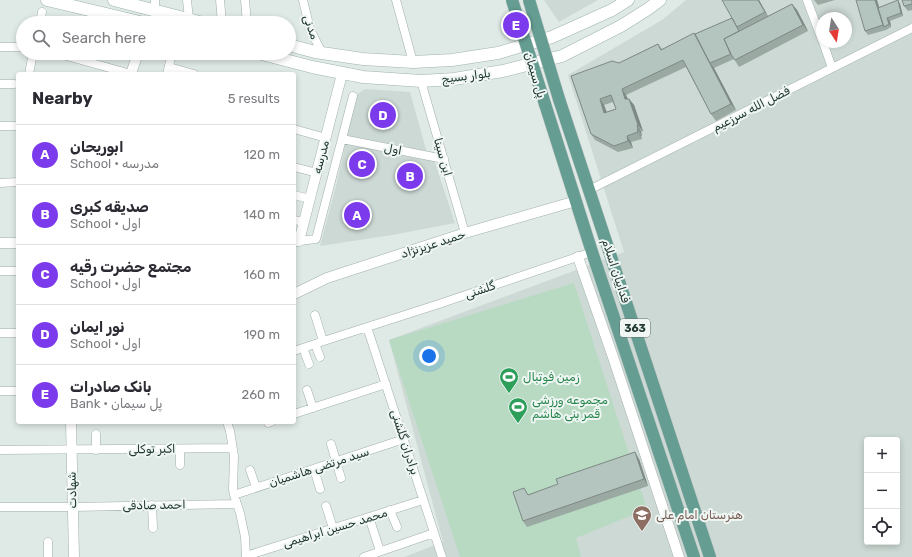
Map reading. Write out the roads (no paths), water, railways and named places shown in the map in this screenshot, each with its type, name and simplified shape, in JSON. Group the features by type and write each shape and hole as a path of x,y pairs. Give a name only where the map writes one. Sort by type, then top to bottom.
{"main road":[{"path":"47,0 114,16"},
{"path":"114,0 155,5 182,16"},
{"name":"پل سیمان","path":"512,0 545,104"},
{"name":"پل سیمان","path":"528,0 559,99"},
{"name":"بلوار بسیج","path":"296,47 322,53 363,59 413,62 452,60 498,53 552,37 612,10 628,0"},
{"name":"بلوار بسیج","path":"285,60 342,74 363,77 421,81 454,79 503,71 562,56 621,26 660,0"},
{"name":"فداییان اسلام","path":"559,99 710,557"},
{"name":"فداییان اسلام","path":"545,104 592,252 694,557"}],"street":[{"path":"187,0 189,16"},
{"path":"220,0 221,16"},
{"path":"245,0 246,16"},
{"name":"مدنی","path":"303,0 310,29 322,53"},
{"path":"396,0 413,62"},
{"path":"807,0 816,25"},
{"path":"41,16 42,12"},
{"name":"فضل الله سرزعیم","path":"589,190 912,28"},
{"path":"0,47 16,47"},
{"path":"825,48 832,68"},
{"path":"29,72 32,60"},
{"path":"81,60 124,72"},
{"path":"132,72 136,60"},
{"path":"168,71 170,60"},
{"name":"مدرسه","path":"296,241 299,221 310,200 342,74"},
{"name":"ابن سینا","path":"421,81 465,233"},
{"path":"0,84 14,84"},
{"path":"296,241 316,239 353,96"},
{"path":"0,126 16,126"},
{"path":"296,130 326,138"},
{"name":"اول","path":"342,139 444,159"},
{"path":"296,168 317,173"},
{"path":"0,183 16,182"},
{"path":"296,196 310,200"},
{"name":"حمید عزیزنژاد","path":"296,293 327,278 465,233 576,201"},
{"path":"0,243 16,243"},
{"name":"گلشنی","path":"296,350 592,252"},
{"path":"578,257 616,364 679,557"},
{"path":"0,271 16,271"},
{"path":"315,315 320,357"},
{"name":"برادران گلشنی","path":"367,327 442,557"},
{"path":"0,333 16,333"},
{"path":"304,348 309,364"},
{"path":"296,413 386,384"},
{"path":"308,390 313,408"},
{"path":"0,391 16,391"},
{"name":"شهادت","path":"71,424 74,557"},
{"path":"227,424 230,431 234,456 232,482 245,537 246,556"},
{"path":"96,434 96,450"},
{"name":"سید مرتضی هاشمیان","path":"234,495 404,439"},
{"path":"331,444 341,478"},
{"path":"180,448 180,465"},
{"name":"اکبر توکلی","path":"0,450 232,448"},
{"path":"314,468 320,489"},
{"path":"250,470 256,487"},
{"name":"محمد حسین ابراهیمی","path":"246,556 423,500"},
{"name":"احمد صادقی","path":"0,507 236,504"},
{"path":"152,505 153,528"},
{"path":"326,506 333,528"},
{"path":"390,510 397,527"},
{"path":"369,517 380,551"},
{"path":"364,557 434,533"},
{"path":"48,542 48,557"}],"place":[{"name":"بانک صادرات","path":"516,25"},
{"name":"نور ایمان","path":"383,115"},
{"name":"مجتمع حضرت رقیه","path":"362,164"},
{"name":"صدیقه کبری","path":"410,176"},
{"name":"ابوریحان","path":"357,215"},
{"name":"زمین فوتبال","path":"509,394"},
{"name":"مجموعه ورزشی قمر بنی هاشم","path":"518,424"},
{"name":"هنرستان امام علی","path":"642,532"}]}
